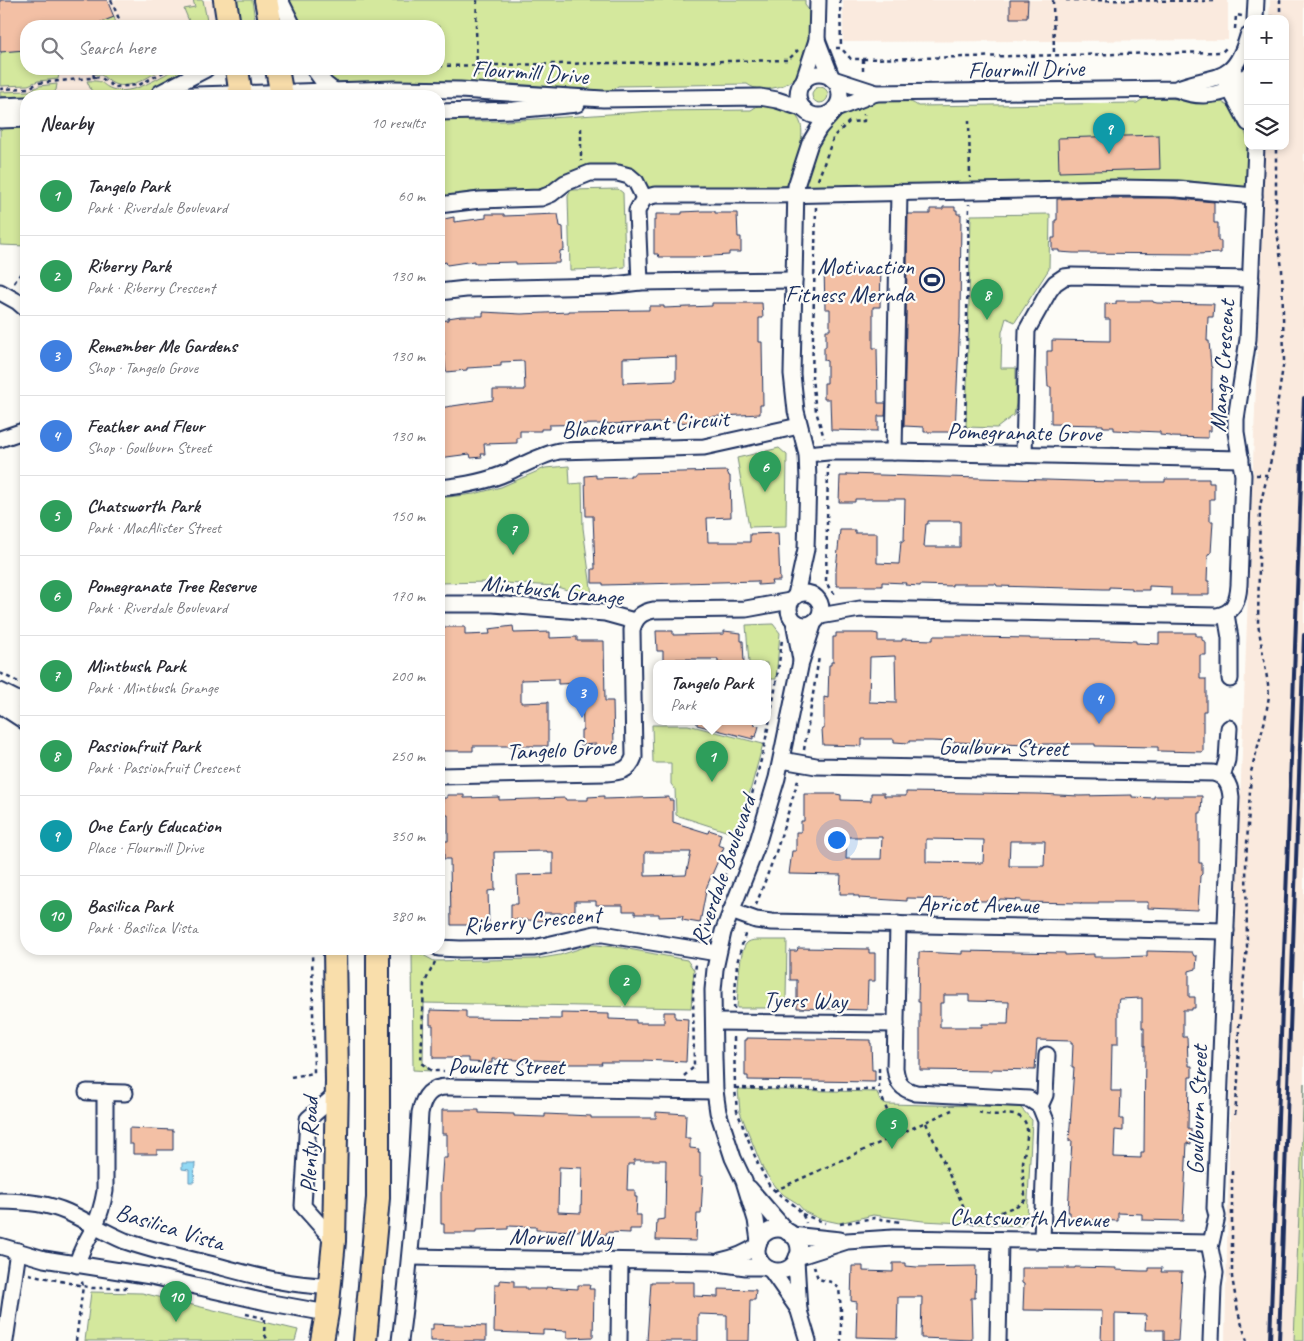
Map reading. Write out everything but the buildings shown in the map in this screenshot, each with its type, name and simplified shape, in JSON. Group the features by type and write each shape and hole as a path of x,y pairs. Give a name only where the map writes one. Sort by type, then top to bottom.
{"highway":[{"path":"225,0 228,20"},
{"path":"266,0 269,20"},
{"path":"238,75 240,90"},
{"path":"278,75 280,90"},
{"name":"Plenty Road","path":"322,1341 327,1313 334,1241 337,1094 335,955"},
{"path":"365,1341 378,1198 378,955"}],"street":[{"path":"280,0 290,20"},
{"path":"818,0 817,46 798,94 801,105 808,113 819,116 830,113 835,109"},
{"path":"1255,15 1256,0"},
{"path":"1241,33 1242,52 1234,78 1244,110"},
{"path":"817,46 839,88 840,94 835,109 819,128 810,143 798,177 796,194 792,374 794,402 807,454 808,479 806,549 788,612 792,619 804,625 817,619 860,609 1217,616 1226,614 1230,638 1230,680"},
{"path":"803,83 817,74 833,79"},
{"path":"166,90 194,75"},
{"path":"318,75 333,90"},
{"path":"1234,78 1244,91"},
{"name":"Flourmill Drive","path":"833,79 876,93 1176,89 1234,78"},
{"name":"Flourmill Drive","path":"760,97 803,83"},
{"name":"Flourmill Drive","path":"445,91 603,99 760,97 777,100 804,109"},
{"name":"Flourmill Drive","path":"835,109 876,93"},
{"name":"Flourmill Drive","path":"445,112 541,108 603,99"},
{"path":"0,106 20,105"},
{"path":"804,109 809,127 810,143"},
{"path":"0,120 20,119"},
{"name":"Mango Crescent","path":"1226,614 1232,610 1238,597 1243,475 1236,418 1247,356 1256,150"},
{"path":"445,204 480,200 540,198 551,194 565,183 590,173 618,173 629,176 636,182 644,198"},
{"path":"640,282 636,211 644,198 655,195 1150,188 1254,196"},
{"path":"894,452 899,192"},
{"path":"1024,454 1027,330 1049,291 1060,279 1072,276 1251,279"},
{"path":"445,291 466,289 606,286 640,282 794,280"},
{"path":"0,292 20,304"},
{"name":"Blackcurrant Circuit","path":"445,487 491,478 539,457 559,451 704,447 799,426"},
{"path":"0,440 20,432"},
{"name":"Pomegranate Grove","path":"807,454 828,452 894,452 1241,459"},
{"path":"806,549 816,596 822,608 817,619"},
{"path":"793,598 804,592 860,609"},
{"name":"Mintbush Grange","path":"445,604 493,604 605,613 634,621 646,612 654,610 746,609 793,598"},
{"name":"Mintbush Grange","path":"746,609 792,619"},
{"name":"Riverdale Boulevard","path":"792,619 801,662"},
{"name":"Riverdale Boulevard","path":"759,1243 756,1220 744,1181 725,1135 718,1112 715,1091 714,1022 717,953 723,932 756,848 782,760 801,662 817,619"},
{"name":"Tangelo Grove","path":"445,776 606,773 620,772 626,769 631,764 634,756 632,630 634,621"},
{"path":"0,691 20,701"},
{"path":"0,705 20,718"},
{"path":"1222,777 1227,760 1229,728"},
{"name":"Goulburn Street","path":"782,760 816,766 1213,773 1222,777 1229,784 1231,797 1215,1208 1217,1216 1216,1224 1205,1243 1215,1273 1211,1341"},
{"name":"Apricot Avenue","path":"732,911 756,920 771,922 1226,931"},
{"path":"898,924 896,1024 896,1077 898,1083 905,1090 924,1094 1028,1099 1040,1106 1046,1121 1042,1240"},
{"name":"Riberry Crescent","path":"445,948 534,948 595,934 603,934 717,953"},
{"name":"Tyers Way","path":"714,1022 896,1024"},
{"path":"1040,1106 1045,1095 1048,1055"},
{"name":"Powlett Street","path":"400,1341 411,1257 420,1113 422,1103 432,1090 447,1087 715,1091"},
{"path":"87,1092 125,1093"},
{"path":"77,1265 80,1251 94,1227 102,1207 105,1190 105,1092"},
{"path":"334,1241 303,1206 308,1119 337,1094"},
{"name":"Riverdale Boulevard","path":"744,1181 789,1233"},
{"name":"Basilica Vista","path":"0,1201 41,1204 66,1212 94,1227 149,1249 305,1286 329,1286"},
{"path":"800,1311 758,1257 759,1243 766,1233 771,1231 776,1230 789,1233 798,1245 800,1311 808,1341"},
{"name":"Chatsworth Avenue","path":"789,1233 847,1241 893,1238 1205,1243"},
{"path":"998,1341 1000,1240"},
{"name":"Chatsworth Avenue","path":"797,1258 847,1241"},
{"name":"Morwell Way","path":"711,1262 734,1258 746,1253 759,1243"},
{"name":"Basilica Vista","path":"0,1246 77,1265 151,1276 266,1302 327,1313"},
{"path":"5,1341 18,1251"},
{"name":"Morwell Way","path":"411,1257 711,1262 768,1268"},
{"path":"768,1268 782,1270 792,1265 797,1258"},
{"path":"619,1341 620,1261"}],"path":[{"path":"111,0 119,20"},
{"path":"477,0 478,91"},
{"path":"840,0 841,48 851,59 1222,52 1229,45"},
{"path":"1053,0 1054,55"},
{"path":"1066,0 1216,1"},
{"path":"1280,0 1280,15"},
{"path":"1241,33 1236,16 1244,16"},
{"path":"445,66 788,60 798,50 817,46 841,48"},
{"path":"0,89 28,88 38,83 94,78 100,78 114,87 133,86 139,85 158,75"},
{"path":"965,429 970,191 969,120"},
{"path":"581,128 582,176"},
{"path":"1234,1122 1238,1080 1239,1026 1246,946 1246,862 1250,772 1269,696 1258,624 1260,506 1275,441 1277,406 1284,360 1282,269 1276,222 1276,150"},
{"path":"0,672 20,683"},
{"path":"291,1076 314,1072 312,955"},
{"path":"735,1088 878,1090"},
{"path":"774,1191 957,1108"},
{"path":"964,1225 969,1225 1021,1204 1025,1196 1023,1164 1026,1126 1024,1120 1016,1116 986,1115 972,1109"},
{"path":"926,1123 966,1212 969,1225"},
{"path":"1232,1166 1232,1278 1238,1312 1247,1341"},
{"path":"802,1214 824,1223 832,1224"},
{"path":"838,1224 874,1218 902,1223"},
{"path":"14,1270 83,1286 128,1288"},
{"path":"76,1341 83,1286"},
{"path":"240,1312 264,1318"}],"shaded area":[{"path":"0,0 212,0 215,20 20,20 20,75 182,75 153,90 20,90 20,97 0,100"},
{"path":"843,0 1228,0 1228,40 843,42"},
{"path":"1270,0 1304,0 1304,1079 1294,1341 1225,1341 1232,1016 1265,150 1289,150 1289,15 1269,15"}],"green space":[{"path":"193,0 203,0 207,20 189,20 184,9 195,7"},
{"path":"232,0 252,0 255,20 235,20"},
{"path":"288,0 805,0 805,5 811,13 810,36 805,59 801,69 794,78 785,84 762,89 747,84 618,86 609,92 337,83 326,75 445,75 445,20 297,20"},
{"path":"20,50 20,75 59,75 58,79 38,81 28,85 0,86 0,55 2,51"},
{"path":"101,75 152,75 133,84 120,85 112,83"},
{"path":"164,75 182,75 153,90 128,90"},
{"path":"87,81 100,82 116,90 91,90"},
{"path":"57,84 56,90 31,90 39,86"},
{"path":"820,87 826,89 828,95 826,101 820,103 814,101 812,95 814,89"},
{"path":"20,91 20,100 0,96 0,92"},
{"path":"1146,97 1222,102 1234,110 1244,129 1244,150 1248,150 1249,189 1183,180 844,185 843,188 819,188 803,184 819,145 835,122 856,106 872,101 904,101 918,106 1137,103"},
{"path":"759,105 777,107 794,114 799,120 802,128 802,138 788,185 778,187 649,189 643,187 633,172 552,185 535,190 478,191 445,196 445,119 459,116 468,121 505,121 654,111 751,110"},
{"path":"20,124 20,246 0,245 0,125"},
{"path":"618,189 623,193 625,267 570,270 568,196 571,190"},
{"path":"1050,214 1049,269 1015,322 1006,318 1002,332 1001,368 1016,368 1016,404 1014,415 997,428 966,427 971,215"},
{"path":"779,448 787,455 786,526 749,527 737,458"},
{"path":"569,466 570,484 582,483 583,528 592,595 577,593 554,586 490,582 445,583 445,497 474,494 501,487 545,468"},
{"path":"773,624 780,633 776,679 771,679 771,660 749,660 746,625"},
{"path":"652,725 688,725 763,744 738,835 676,815 675,789 671,784 671,763 653,763"},
{"path":"757,940 787,940 786,999 771,999 771,1008 737,1008 743,949 748,942"},
{"path":"591,945 597,945 687,960 694,970 691,1008 424,1003 423,1062 431,1071 413,1070 412,955 423,955 434,961 536,959 560,955"},
{"path":"1304,1083 1304,1341 1294,1341"},
{"path":"738,1089 877,1092 880,1101 887,1104 1020,1107 1032,1120 1027,1219 1021,1226 923,1221 873,1215 839,1223 820,1219 805,1212 797,1203 784,1195 775,1187 763,1169 740,1112"},
{"path":"91,1292 142,1293 298,1330 295,1341 85,1341"}],"water":[{"path":"182,1163 195,1163 194,1182 189,1182 189,1170 182,1169"}],"railway":[{"path":"1270,1341 1304,398"},
{"path":"1279,1341 1304,635"}],"place":[{"name":"One Early Education","path":"1109,154"},
{"name":"Motivaction Fitness Mernda","path":"932,280"},
{"name":"Passionfruit Park","path":"987,320"},
{"name":"Pomegranate Tree Reserve","path":"765,492"},
{"name":"Mintbush Park","path":"513,555"},
{"name":"Remember Me Gardens","path":"582,718"},
{"name":"Feather and Fleur","path":"1099,724"},
{"name":"Tangelo Park","path":"712,782"},
{"name":"Riberry Park","path":"625,1006"},
{"name":"Chatsworth Park","path":"892,1149"},
{"name":"Basilica Park","path":"176,1322"}]}
